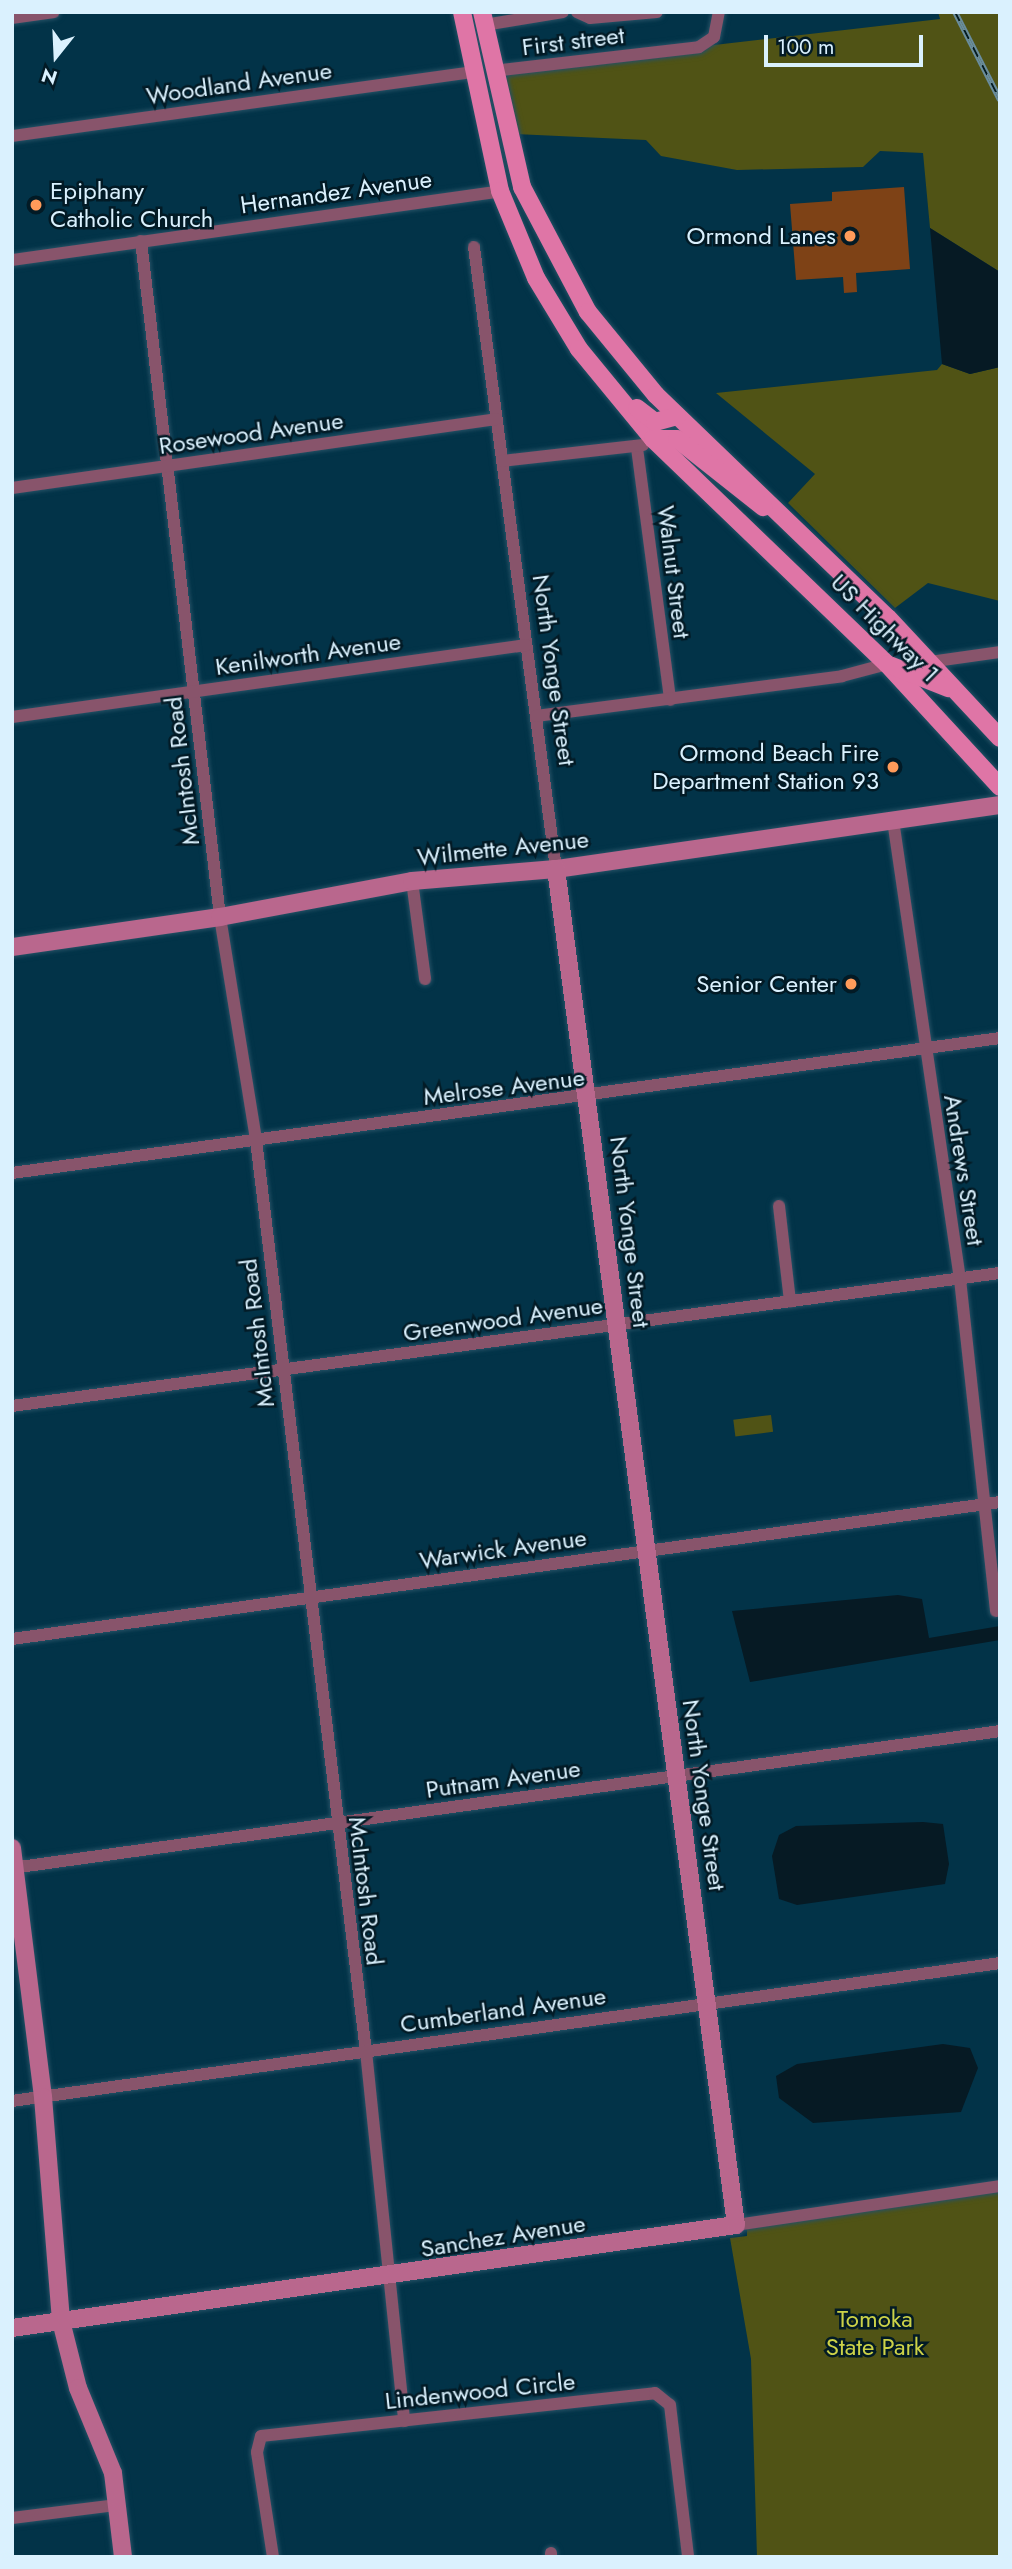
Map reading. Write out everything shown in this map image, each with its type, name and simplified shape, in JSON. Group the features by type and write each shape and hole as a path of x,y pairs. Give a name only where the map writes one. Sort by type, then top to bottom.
{"main road":[{"path":"462,12 488,149 500,191 536,278 603,383 653,439 677,439 738,492 790,523"},
{"path":"483,19 520,181 537,223 588,312 677,416 663,421 646,418 622,392 603,383"},
{"path":"488,149 504,172 520,181"},
{"path":"500,191 537,223"},
{"name":"US Highway 1","path":"677,416 790,523 929,662 1000,738"},
{"name":"US Highway 1","path":"653,439 887,664 1000,787"},
{"path":"859,637 895,654 929,662"},
{"path":"887,664 960,695"}],"street":[{"path":"12,18 54,12"},
{"path":"483,19 563,12"},
{"path":"577,12 590,18 657,12"},
{"name":"First street","path":"493,71 699,47 714,37 719,12"},
{"name":"Woodland Avenue","path":"12,135 472,72"},
{"name":"Hernandez Avenue","path":"12,260 500,191"},
{"name":"McIntosh Road","path":"141,241 219,917 256,1140 308,1597 366,2051 392,2277 404,2421"},
{"name":"North Yonge Street","path":"474,247 736,2225"},
{"name":"Rosewood Avenue","path":"12,488 496,419"},
{"path":"502,461 638,448 653,439"},
{"name":"Walnut Street","path":"638,448 670,700"},
{"name":"Kenilworth Avenue","path":"12,717 526,645"},
{"path":"929,662 1000,652"},
{"path":"536,716 842,676 887,664"},
{"name":"Wilmette Avenue","path":"12,947 219,917 412,881 556,869 1000,805"},
{"name":"Andrews Street","path":"893,820 924,1049 960,1279 996,1611"},
{"path":"412,881 425,979"},
{"name":"Melrose Avenue","path":"12,1173 587,1097 1000,1038"},
{"path":"779,1206 790,1301"},
{"name":"Greenwood Avenue","path":"12,1406 1000,1273"},
{"name":"Warwick Avenue","path":"12,1639 1000,1502"},
{"name":"Putnam Avenue","path":"13,1867 1000,1731"},
{"path":"12,1848 43,2097 61,2321 78,2388 113,2473 123,2557"},
{"name":"Cumberland Avenue","path":"12,2101 706,2001 1000,1963"},
{"name":"Sanchez Avenue","path":"12,2328 392,2277 1000,2186"},
{"name":"Lindenwood Circle","path":"273,2557 257,2452 261,2436 655,2393 670,2405 688,2557"},
{"path":"12,2518 117,2505"}],"green space":[{"path":"938,12 1000,12 1000,272 930,228 923,153 880,151 863,167 737,170 661,156 646,140 515,134 498,70 940,19"},
{"path":"942,364 970,374 1000,367 1000,601 928,583 895,608 788,503 815,474 716,393 937,370"},
{"path":"771,1415 773,1432 735,1437 733,1420"},
{"name":"Tomoka State Park","path":"1000,2186 1000,2557 757,2557 751,2359 730,2238 747,2236 747,2223"}],"water":[{"path":"930,228 1000,272 1000,367 970,374 942,364"},
{"path":"898,1595 922,1599 929,1638 1000,1626 1000,1640 750,1682 732,1611"},
{"path":"923,1822 943,1824 949,1864 945,1884 797,1905 779,1899 772,1856 779,1835 796,1826"},
{"path":"943,2044 970,2048 978,2068 961,2112 813,2123 779,2098 776,2076 797,2064"}],"building":[{"name":"Ormond Lanes","path":"904,187 910,269 856,273 857,292 844,293 843,277 796,280 790,204 832,201 832,192"}],"railway":[{"path":"955,12 1000,100"}],"place":[{"name":"Epiphany Catholic Church","path":"36,205"},
{"name":"Ormond Lanes","path":"850,236"},
{"name":"Ormond Beach Fire Department Station 93","path":"893,767"},
{"name":"Senior Center","path":"851,984"}]}
